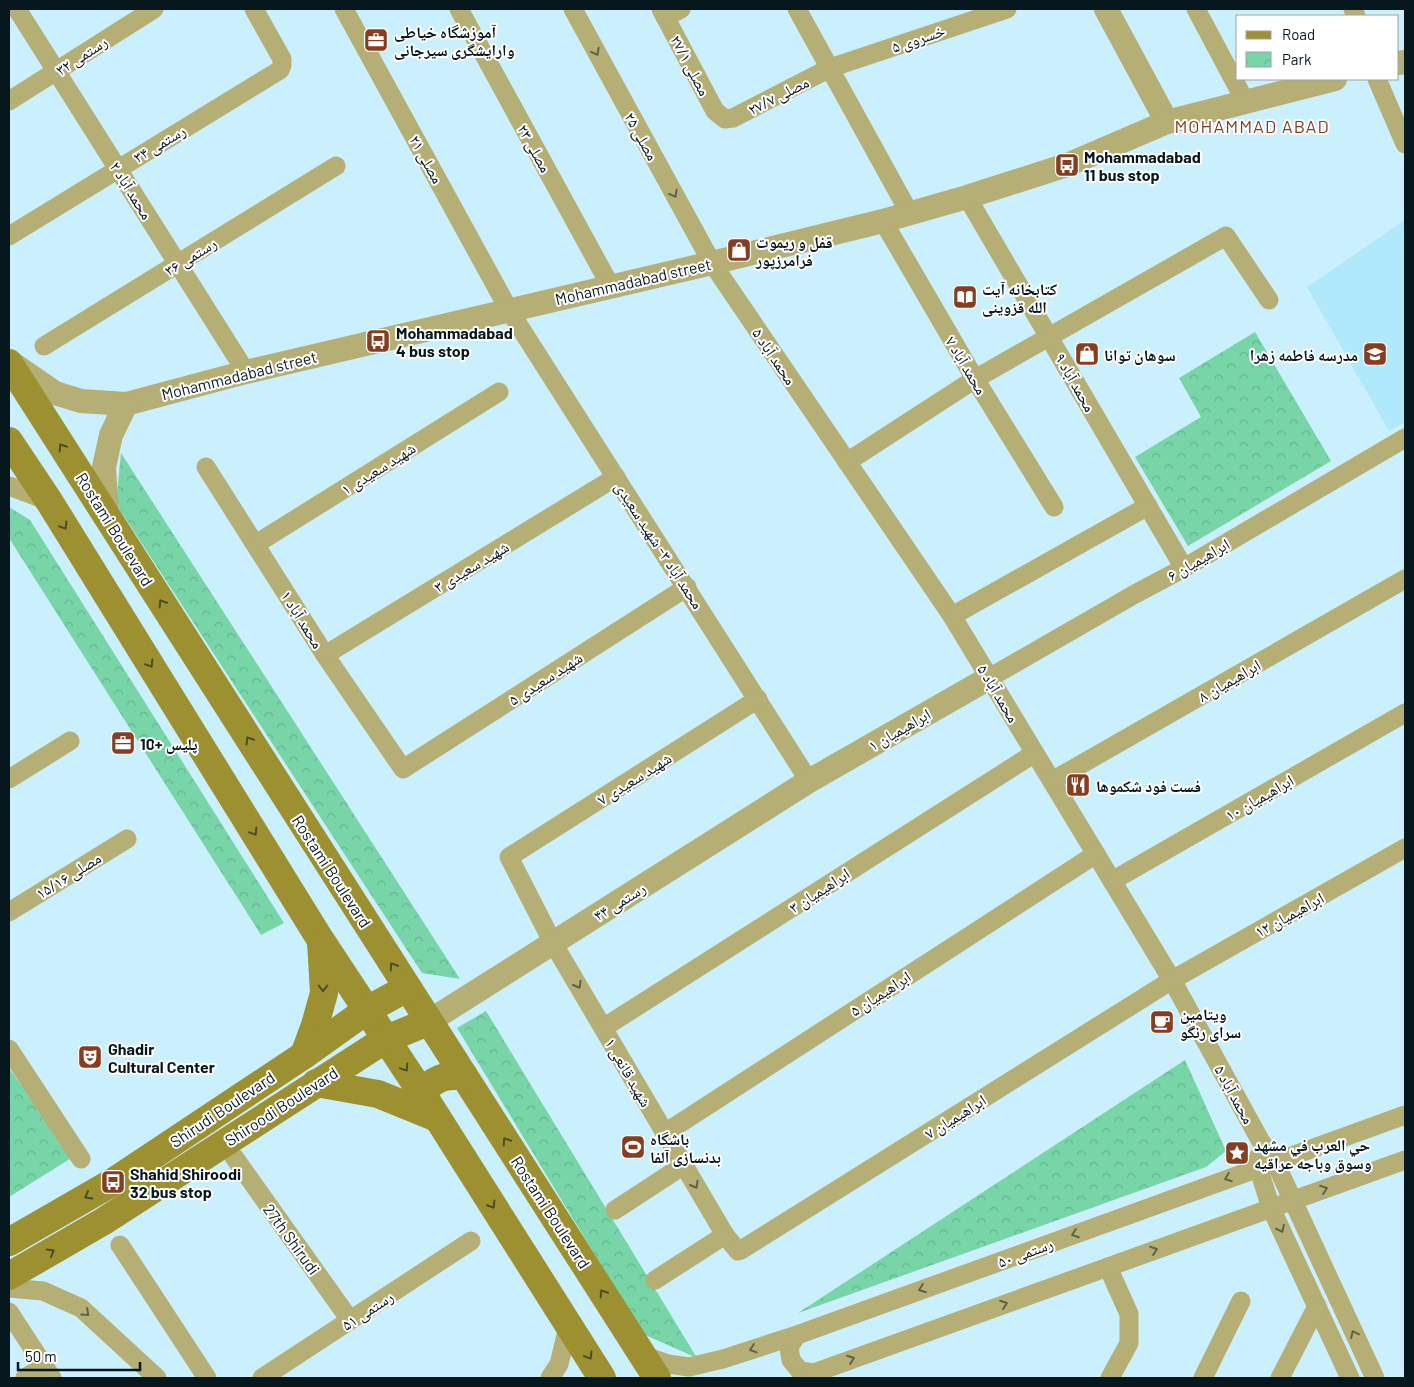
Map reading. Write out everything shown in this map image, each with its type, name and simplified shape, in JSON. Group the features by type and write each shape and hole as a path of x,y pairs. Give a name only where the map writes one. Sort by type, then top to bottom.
{"main road":[{"name":"Rostami Boulevard","path":"9,362 428,1022 657,1378"},
{"path":"9,441 49,501 320,939 423,1095 569,1323 602,1378"},
{"path":"228,790 240,797 254,796 266,787 270,774"},
{"path":"304,1055 316,1025 324,993 320,939"},
{"name":"Shirudi Boulevard","path":"9,1242 112,1182 304,1055 367,1010 407,988"},
{"name":"Shiroodi Boulevard","path":"9,1276 104,1221 386,1039 428,1022"},
{"path":"423,1095 427,1086 438,1079 451,1075 464,1076"},
{"path":"316,1083 378,1094 437,1118"}],"street":[{"name":"محمد آباد ۲","path":"17,9 246,372"},
{"name":"رستمی ۳۲","path":"9,101 154,9"},
{"name":"رستمی ۳۴","path":"9,236 280,70 282,59 254,9"},
{"name":"مصلی ۲۱","path":"344,9 510,310"},
{"name":"مصلی ۲۳","path":"459,9 611,287"},
{"name":"مصلی ۲۵","path":"573,9 712,263"},
{"path":"797,9 910,214"},
{"name":"خسروی ۵","path":"830,68 1007,9"},
{"path":"1106,9 1167,122"},
{"path":"1196,9 1245,101"},
{"name":"مصلی ۲۷/۱","path":"669,12 714,111 725,119"},
{"name":"مصلی ۲۷/۷","path":"725,119 733,118 830,68"},
{"name":"Mohammadabad street","path":"9,362 55,393 81,401 126,404 246,372 712,263 910,214 967,198 1066,165 1167,122 1331,80"},
{"path":"1377,80 1405,144"},
{"name":"رستمی ۳۶","path":"44,346 336,166"},
{"name":"محمد آباد ۹","path":"967,198 1184,568"},
{"name":"محمد آباد ۷","path":"883,221 975,379 1054,507"},
{"path":"847,462 975,379 1226,236 1269,300"},
{"name":"محمد آباد ۵","path":"712,263 952,616 1172,980 1260,1140 1266,1165"},
{"name":"محمد آباد ۳- شهید سعیدی","path":"510,310 810,781"},
{"name":"شهید سعیدی ۱","path":"256,544 499,392"},
{"path":"107,517 104,467 111,435 126,404"},
{"name":"ابراهیمیان ۶","path":"989,678 1184,568 1405,438"},
{"name":"محمد آباد ۱","path":"206,467 325,654 403,769"},
{"name":"شهید سعیدی ۳","path":"325,654 616,477"},
{"path":"9,486 49,501"},
{"path":"952,616 1148,506"},
{"name":"ابراهیمیان ۸","path":"1052,781 1405,579"},
{"name":"شهید سعیدی ۵","path":"403,769 687,587"},
{"name":"ابراهیمیان ۱","path":"810,781 989,678"},
{"name":"شهید سعیدی ۷","path":"509,857 758,699"},
{"name":"ابراهیمیان ۱۰","path":"1112,881 1405,713"},
{"path":"9,779 70,741"},
{"name":"ابراهیمیان ۳","path":"603,1028 1035,753"},
{"name":"رستمی ۴۴","path":"428,1022 810,781"},
{"name":"مصلی ۱۵/۱۶","path":"9,912 127,839"},
{"name":"ابراهیمیان ۱۲","path":"1172,980 1405,848"},
{"name":"ابراهیمیان ۵","path":"664,1133 1096,854"},
{"name":"شهید قانعی ۱","path":"509,857 553,943 725,1235 738,1251"},
{"name":"ابراهیمیان ۷","path":"738,1251 1172,980"},
{"path":"9,1049 81,1159"},
{"name":"رستمی ۵۰","path":"642,1356 668,1364 689,1367 723,1360 1405,1115"},
{"name":"27th Shirudi","path":"234,1157 350,1320"},
{"path":"797,1335 789,1347 791,1360 800,1371 810,1376 1405,1160"},
{"path":"615,1210 684,1165"},
{"path":"1266,1165 1292,1201 1375,1378"},
{"path":"1266,1165 1271,1208 1350,1378"},
{"path":"655,1280 725,1235"},
{"name":"رستمی ۵۱","path":"262,1378 471,1241"},
{"path":"120,1246 207,1378"},
{"path":"1108,1267 1129,1314 1129,1343 1110,1378"},
{"path":"9,1288 43,1291 81,1308 157,1378"},
{"path":"1203,1378 1241,1301"},
{"path":"1280,1378 1317,1306"},
{"path":"9,1312 48,1372 25,1378"},
{"path":"550,1378 559,1364 569,1323"}],"shaded area":[{"name":"مدرسه فاطمه زهرا","path":"1405,220 1405,422 1389,431 1307,287"}],"green space":[{"path":"1255,332 1331,461 1188,546 1135,457 1201,417 1179,378"},
{"path":"121,453 460,979 422,973 116,504"},
{"path":"9,507 30,520 284,923 261,935 9,538"},
{"path":"486,1011 697,1358 643,1334 457,1028"},
{"path":"1185,1060 1226,1151 1206,1167 798,1313"},
{"path":"9,1068 73,1157 9,1197"}],"place":[{"name":"آموزشگاه خیاطی وارایشگری سیرجانی","path":"376,40"},
{"name":"Mohammadabad 11 bus stop","path":"1067,165"},
{"name":"قفل و ریموت فرامرزپور","path":"739,250"},
{"name":"کتابخانه آیت الله قزوینی","path":"965,297"},
{"name":"Mohammadabad 4 bus stop","path":"378,341"},
{"name":"سوهان توانا","path":"1087,354"},
{"name":"مدرسه فاطمه زهرا","path":"1375,354"},
{"name":"پلیس +10","path":"123,743"},
{"name":"فست فود شکموها","path":"1078,785"},
{"name":"ویتامین سرای رنگو","path":"1162,1022"},
{"name":"Ghadir Cultural Center","path":"90,1057"},
{"name":"باشگاه بدنسازی آلفا","path":"633,1147"},
{"name":"حي العرب في مشهد وسوق وباجه عراقيه","path":"1237,1153"},
{"name":"Shahid Shiroodi 32 bus stop","path":"113,1182"}],"district":[{"name":"MOHAMMAD ABAD","path":"1252,126"}]}
